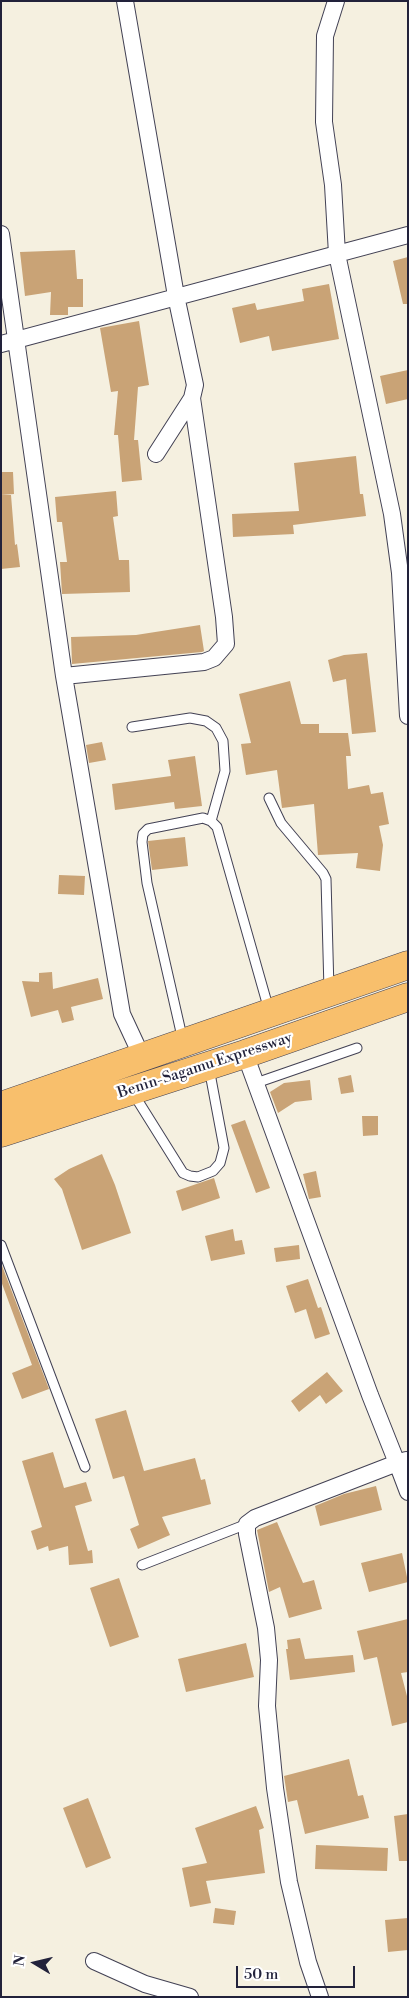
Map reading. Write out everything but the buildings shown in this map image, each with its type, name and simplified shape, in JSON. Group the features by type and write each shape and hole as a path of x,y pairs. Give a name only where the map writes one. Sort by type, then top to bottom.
{"highway":[{"path":"1,1106 408,965"},
{"name":"Benin-Sagamu Expressway","path":"1,1133 245,1054 408,997"}],"street":[{"path":"125,1 176,296 194,373 195,385 192,398 156,454"},
{"path":"336,1 325,36 324,122 332,185 337,254 392,514 400,573 408,716"},
{"path":"1,234 8,342 64,676 122,1014 142,1057"},
{"path":"8,342 408,235"},
{"path":"64,676 204,662 214,658 226,644 224,617 192,398"},
{"path":"245,1054 370,1395 403,1461 408,1492"},
{"path":"320,1997 308,1962 287,1873 274,1788 267,1706 269,1660 266,1628 247,1534 247,1524 255,1518 403,1461"},
{"path":"94,1960 146,1984 190,1997"}],"lane":[{"path":"132,727 190,718 206,721 216,728 223,741 225,771 211,821"},
{"path":"269,798 281,823 326,879 329,993"},
{"path":"183,1043 147,882 142,842 143,834 148,829 203,818 211,821 217,827 270,1013"},
{"path":"256,1083 357,1048"},
{"path":"131,1090 183,1173 198,1177 213,1171 220,1163 224,1148 209,1066"},
{"path":"1,1245 85,1467"},
{"path":"142,1565 247,1524"}]}
